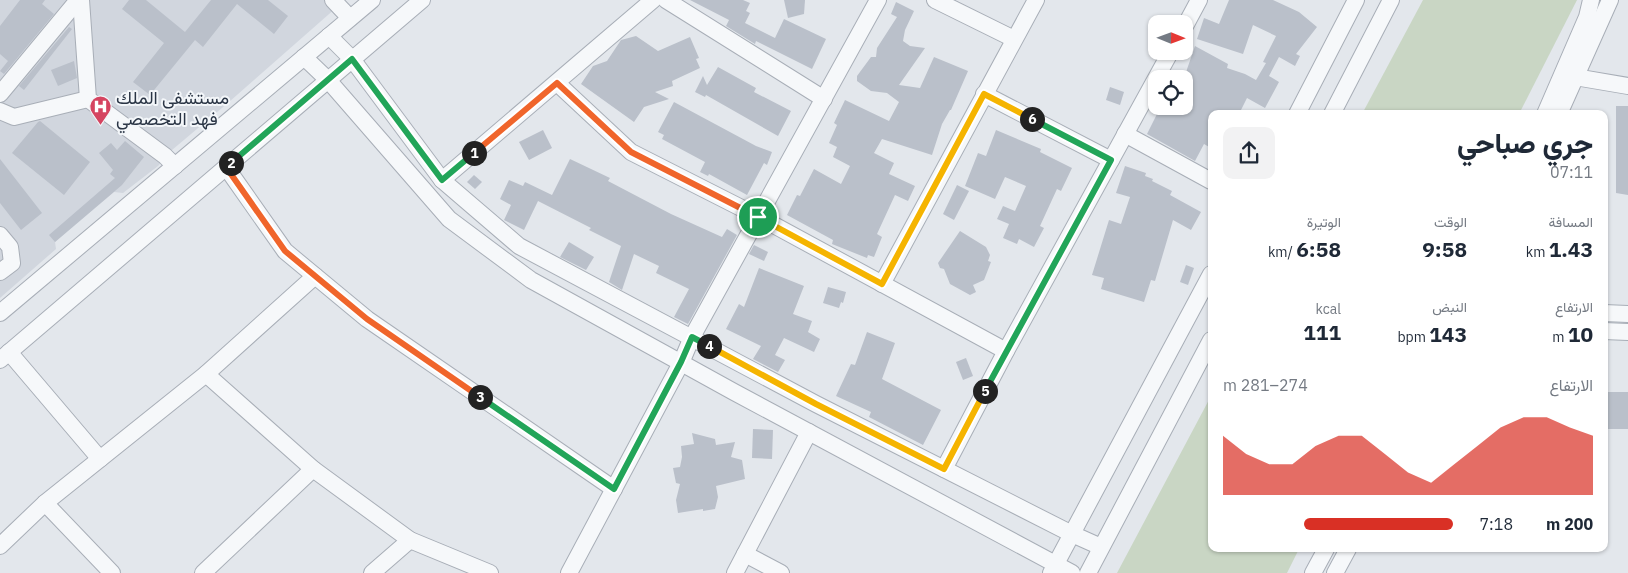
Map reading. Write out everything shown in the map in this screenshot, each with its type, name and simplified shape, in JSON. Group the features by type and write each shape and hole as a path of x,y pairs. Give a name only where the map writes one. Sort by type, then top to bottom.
{"street":[{"path":"0,94 80,0"},
{"path":"80,0 88,99 165,156 175,166"},
{"path":"334,0 350,18"},
{"path":"0,313 372,0"},
{"path":"100,459 5,356 422,0"},
{"path":"442,180 652,0"},
{"path":"666,0 824,98"},
{"path":"569,573 681,362 692,337 878,0"},
{"path":"935,0 1014,39"},
{"path":"882,284 1036,0"},
{"path":"1191,15 1199,0"},
{"path":"1299,110 1356,0"},
{"path":"1334,110 1391,0"},
{"path":"1547,110 1587,17 1591,0"},
{"path":"1561,110 1610,0"},
{"path":"329,36 352,59 442,180 519,246 816,404 1072,534 1102,547"},
{"path":"304,57 328,80 449,219 531,280 809,432 1053,569 1072,573"},
{"path":"944,469 1006,351 1166,60"},
{"path":"1575,77 1628,86"},
{"path":"557,83 631,152 758,217 1006,351"},
{"path":"984,94 1111,160"},
{"path":"0,111 14,117 88,99"},
{"path":"1125,134 1208,179"},
{"path":"226,167 285,251 315,276 367,319 614,489"},
{"path":"0,235 10,247 12,263 0,272"},
{"path":"0,546 45,502 206,374 315,276"},
{"path":"1053,569 1208,280"},
{"path":"1608,313 1628,314"},
{"path":"1608,331 1628,332"},
{"path":"1088,573 1208,346"},
{"path":"206,374 313,470 410,540 490,573"},
{"path":"735,573 809,432"},
{"path":"203,573 313,470"},
{"path":"45,502 112,573"},
{"path":"372,573 410,540"},
{"path":"1313,573 1324,552"},
{"path":"1335,573 1346,552"},
{"path":"745,554 781,573"}],"shaded area":[{"name":"مستشفى الملك فهد التخصصي","path":"0,0 345,0 172,150 158,166 123,193 114,192 55,242 56,249 0,298"}],"green space":[{"path":"1423,0 1577,0 1521,110 1364,110"},
{"path":"1208,402 1208,552 1298,552 1287,573 1117,573"}],"building":[{"path":"20,0 45,0 42,4 54,14 4,74 0,71 8,61 0,54 0,26"},
{"path":"129,0 146,0 185,32 211,0 268,0 288,16 274,34 237,4 203,47 195,40 150,95 133,82 164,43 122,9"},
{"path":"690,0 743,0 750,3 746,11 750,13 745,23 775,38 784,19 826,39 812,69 756,41 755,44 726,26 729,20"},
{"path":"784,0 805,0 804,14 788,18"},
{"path":"1229,0 1273,0 1299,12 1317,27 1296,54 1300,56 1295,66 1279,57 1269,76 1279,82 1265,108 1247,98 1241,110 1208,110 1208,146 1204,144 1195,161 1147,134 1156,115 1193,115 1193,70 1187,70 1190,60 1193,60 1195,46 1228,64 1227,68 1256,80 1266,63 1263,62 1276,36 1253,25 1243,54 1197,39 1204,18 1219,24"},
{"path":"896,2 914,11 905,30 903,41 910,46 925,48 899,85 920,88 934,57 968,71 951,110 942,124 932,155 882,139 874,153 894,163 889,174 915,186 908,201 895,195 877,234 882,237 874,257 868,255 867,258 832,244 833,240 787,215 797,195 800,196 814,169 841,184 850,166 833,157 837,147 829,143 837,125 834,123 845,100 889,121 899,102 887,93 871,91 857,81 857,76 871,57 876,57 877,48 897,17 891,14"},
{"path":"69,27 72,29 24,90 19,86"},
{"path":"636,36 658,51 690,37 699,58 696,59 700,68 672,81 673,86 655,92 669,99 644,107 634,122 581,84 593,66 607,61 621,40"},
{"path":"74,61 77,78 58,86 51,70"},
{"path":"718,67 756,88 754,92 791,111 778,136 706,95 705,97 695,92 703,76 707,85"},
{"path":"1110,87 1124,92 1120,105 1106,100"},
{"path":"674,102 756,146 772,152 767,165 764,163 747,195 709,174 708,176 700,172 705,162 662,139 664,135 658,132"},
{"path":"1616,106 1628,106 1628,195 1616,193"},
{"path":"40,121 90,162 64,195 12,153"},
{"path":"543,130 552,148 529,160 519,142"},
{"path":"996,130 1041,149 1040,152 1072,168 1061,191 1057,189 1040,226 1044,228 1034,247 1019,239 1017,244 1003,238 1009,224 997,219 1003,206 1015,211 1026,186 1005,177 995,199 965,186 978,153 986,156"},
{"path":"125,141 144,157 122,185 55,242 49,235 115,178 110,174 113,170 99,153 111,143 117,150"},
{"path":"0,159 42,213 21,230 0,203"},
{"path":"570,159 610,178 608,181 671,214 722,237 727,229 737,235 688,324 674,317 689,289 656,273 659,266 634,254 622,290 609,282 621,246 589,230 591,228 538,201 524,230 504,220 511,205 500,199 509,180 523,186 525,182 552,195"},
{"path":"1125,166 1146,173 1145,176 1153,179 1152,181 1172,191 1170,195 1201,212 1191,230 1173,220 1155,281 1151,280 1144,302 1101,289 1104,278 1092,275 1109,220 1121,224 1130,197 1116,193"},
{"path":"474,175 482,182 475,189 467,182"},
{"path":"957,185 969,191 954,220 943,214"},
{"path":"960,231 986,247 990,255 988,261 991,262 984,280 973,285 976,292 970,295 950,284 944,269 940,268 938,263"},
{"path":"569,242 594,257 586,270 560,257"},
{"path":"754,245 768,252 764,261 749,254"},
{"path":"1186,265 1194,268 1188,285 1180,282"},
{"path":"759,268 804,286 793,314 812,321 808,332 820,339 814,352 784,338 775,355 785,360 778,372 753,359 761,346 726,329 739,304 744,307"},
{"path":"828,287 846,292 843,303 841,302 839,308 823,303"},
{"path":"867,332 895,343 882,379 941,410 923,445 869,417 871,412 836,396 851,364 855,365"},
{"path":"966,358 973,376 963,380 956,362"},
{"path":"1608,392 1628,392 1628,429 1608,429"},
{"path":"753,429 773,430 772,459 752,458"},
{"path":"692,433 715,439 716,445 735,442 731,457 742,460 745,479 716,486 718,497 715,509 678,513 676,500 680,484 676,483 673,468 680,467 682,457 681,446 694,444"}],"place":[{"name":"مستشفى الملك فهد التخصصي","path":"100,126"}],"route":[{"path":"352,59 442,180 557,83 631,152 758,217 882,284 984,94 1111,160 1006,351 944,469 816,404 692,337 681,362 614,489 367,319 315,276 285,251 226,167 352,59"}]}
